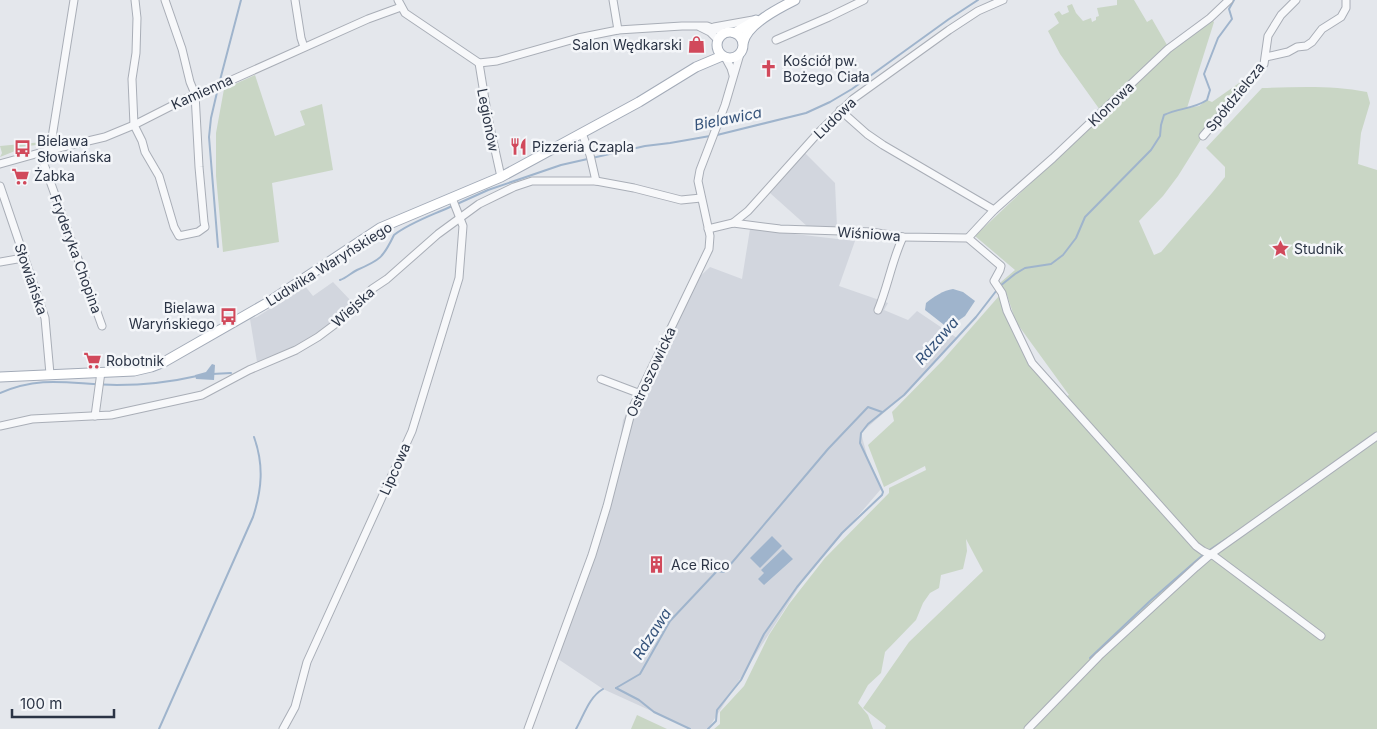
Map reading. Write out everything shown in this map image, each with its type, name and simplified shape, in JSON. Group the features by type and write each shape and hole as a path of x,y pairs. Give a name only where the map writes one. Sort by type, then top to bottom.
{"main road":[{"path":"743,43 740,37 723,38 718,50 724,57 733,58 740,54 743,43 744,37 749,31 770,14 796,0"},
{"name":"Ludwika Waryńskiego","path":"696,67 723,38 770,14"},
{"name":"Ludwika Waryńskiego","path":"0,377 50,374 100,381 166,362 274,299 375,231 454,203 639,102 696,67 724,57"}],"street":[{"path":"50,150 74,0"},
{"path":"135,0 137,18 136,53 132,79 134,125 145,152 159,176 176,233 179,236 198,232 204,227 195,94 190,82 182,48 165,0"},
{"path":"295,0 300,38 304,47"},
{"path":"613,0 618,30"},
{"path":"776,40 848,9 864,0"},
{"name":"Ludowa","path":"733,223 748,211 840,110 869,86 949,30 978,12 1003,0"},
{"name":"Klonowa","path":"968,238 994,210 1060,152 1168,49 1210,18 1229,0"},
{"path":"1296,0 1281,15 1268,36 1266,57 1288,52 1312,42 1322,30 1341,17 1346,8 1346,0"},
{"path":"399,4 413,19 479,63 497,61 572,40 618,30 664,26 714,28 756,20"},
{"name":"Kamienna","path":"0,164 104,138 195,94 206,91 399,4"},
{"path":"697,26 723,38"},
{"path":"714,28 723,38"},
{"name":"Ostroszowicka","path":"528,729 592,555 607,506 628,420 638,393 703,263 711,242 698,181 699,174 714,138 740,54"},
{"path":"724,57 733,75"},
{"name":"Spółdzielcza","path":"1203,136 1264,64 1266,57"},
{"name":"Legionów","path":"479,63 488,118 501,177"},
{"path":"840,110 867,134 883,145 994,210"},
{"path":"582,133 591,159 596,182"},
{"name":"Fryderyka Chopina","path":"40,153 102,326"},
{"name":"Wiejska","path":"0,426 32,419 114,414 202,395 249,370 296,350 318,337 338,322 372,289 387,279 438,234 479,204 532,181 596,182 634,188 681,200 701,198"},
{"name":"Słowiańska","path":"0,186 47,326 50,374"},
{"name":"Lipcowa","path":"283,729 295,707 307,662 412,430 459,278 463,232 454,203"},
{"name":"Wiśniowa","path":"708,229 733,223 780,230 871,232 903,237 968,238"},
{"path":"878,310 886,293 896,252 903,237"},
{"path":"968,238 999,263 1000,268 994,281 1032,362 1202,552 1211,554 1322,636"},
{"path":"0,262 23,258"},
{"path":"601,379 638,393"},
{"path":"95,416 100,381"},
{"path":"1028,729 1060,694 1119,637 1211,554 1377,436"}],"shaded area":[{"path":"805,153 835,183 837,227 808,227 770,193"},
{"path":"750,229 855,241 839,286 888,303 884,310 908,320 917,311 957,338 904,395 861,433 869,463 881,489 804,579 708,729 691,729 603,689 555,657 592,555 616,469 623,420 694,282 710,267 742,279"},
{"path":"333,282 353,303 332,325 295,348 257,362 250,319 257,317 305,286 313,296"}],"green space":[{"path":"1117,0 1134,0 1147,22 1152,19 1167,45 1100,110 1060,54 1048,31 1059,23 1054,14 1059,11 1062,15 1069,12 1067,6 1072,4 1076,13 1083,21 1091,18 1092,22 1099,16 1097,8 1117,5"},
{"path":"1210,18 1214,22 1187,108 1199,106 1207,100 1212,102 1259,69 1203,136 1163,196 1139,221 1154,255 1161,252 1225,177 1225,167 1206,148 1262,88 1341,88 1367,92 1370,103 1361,133 1358,164 1377,170 1377,729 885,729 886,726 863,708 909,642 983,571 966,539 967,551 963,569 941,575 939,588 930,593 923,603 916,620 885,652 881,673 868,685 858,703 868,715 873,729 714,729 720,724 720,712 744,686 769,635 789,604 825,558 889,493 889,488 926,470 925,466 884,487 868,445 894,421 892,412 943,360 999,296 1029,356 1063,398 1069,395 1016,322 1007,295 1000,286 1001,282 1015,270 975,236 1033,181 1031,178 1138,77"},
{"path":"255,75 275,136 305,125 300,111 322,104 333,170 272,183 279,242 223,252 216,176 216,133 224,89"},
{"path":"43,142 20,147 20,149 0,157 2,153 0,146"},
{"path":"637,715 667,729 631,729"}],"water":[{"path":"953,289 963,292 975,301 965,316 948,328 925,310 926,303 935,296"},
{"path":"212,364 215,365 214,380 196,379 195,375 206,372"},
{"path":"772,536 782,546 760,568 750,558"},
{"path":"783,549 793,559 764,585 758,579 764,573 761,570"}],"waterway":[{"path":"219,84 241,0"},
{"name":"Bielawica","path":"717,135 806,113 830,102 852,89 978,0"},
{"name":"Rdzawa","path":"708,729 716,721 717,710 741,680 764,634 797,587 842,533 882,495 883,492 860,443 861,433 868,424 904,395 976,317 1000,286 1025,268 1051,264 1063,255 1076,238 1085,217 1151,150 1160,136 1164,115 1207,100 1210,90 1204,74 1218,38 1232,19 1229,9 1234,0"},
{"path":"218,88 209,137 218,247"},
{"name":"Bielawica","path":"457,204 488,190 561,165 645,146 710,136"},
{"name":"Bielawica","path":"340,280 371,264 384,254 394,235 401,230 452,206"},
{"name":"Bielawica","path":"212,374 231,373"},
{"name":"Bielawica","path":"0,393 16,387 45,382 127,385 158,383 197,376"},
{"name":"Rdzawa","path":"616,688 640,674 670,621 717,571 724,572 828,449 868,407 882,412"},
{"path":"159,729 253,517 261,477 254,437"},
{"path":"1208,551 1235,533"},
{"path":"1090,658 1150,601 1204,554"},
{"path":"616,688 639,700 654,712 690,729"},
{"name":"Rdzawa","path":"576,729 590,701 603,689"}],"place":[{"name":"Salon Wędkarski","path":"696,45"},
{"name":"Kościół pw. Bożego Ciała","path":"769,69"},
{"name":"Pizzeria Czapla","path":"518,147"},
{"name":"Bielawa Słowiańska","path":"23,149"},
{"name":"Żabka","path":"20,176"},
{"name":"Studnik","path":"1280,249"},
{"name":"Bielawa Waryńskiego","path":"229,316"},
{"name":"Robotnik","path":"92,361"},
{"name":"Ace Rico","path":"657,565"}]}
